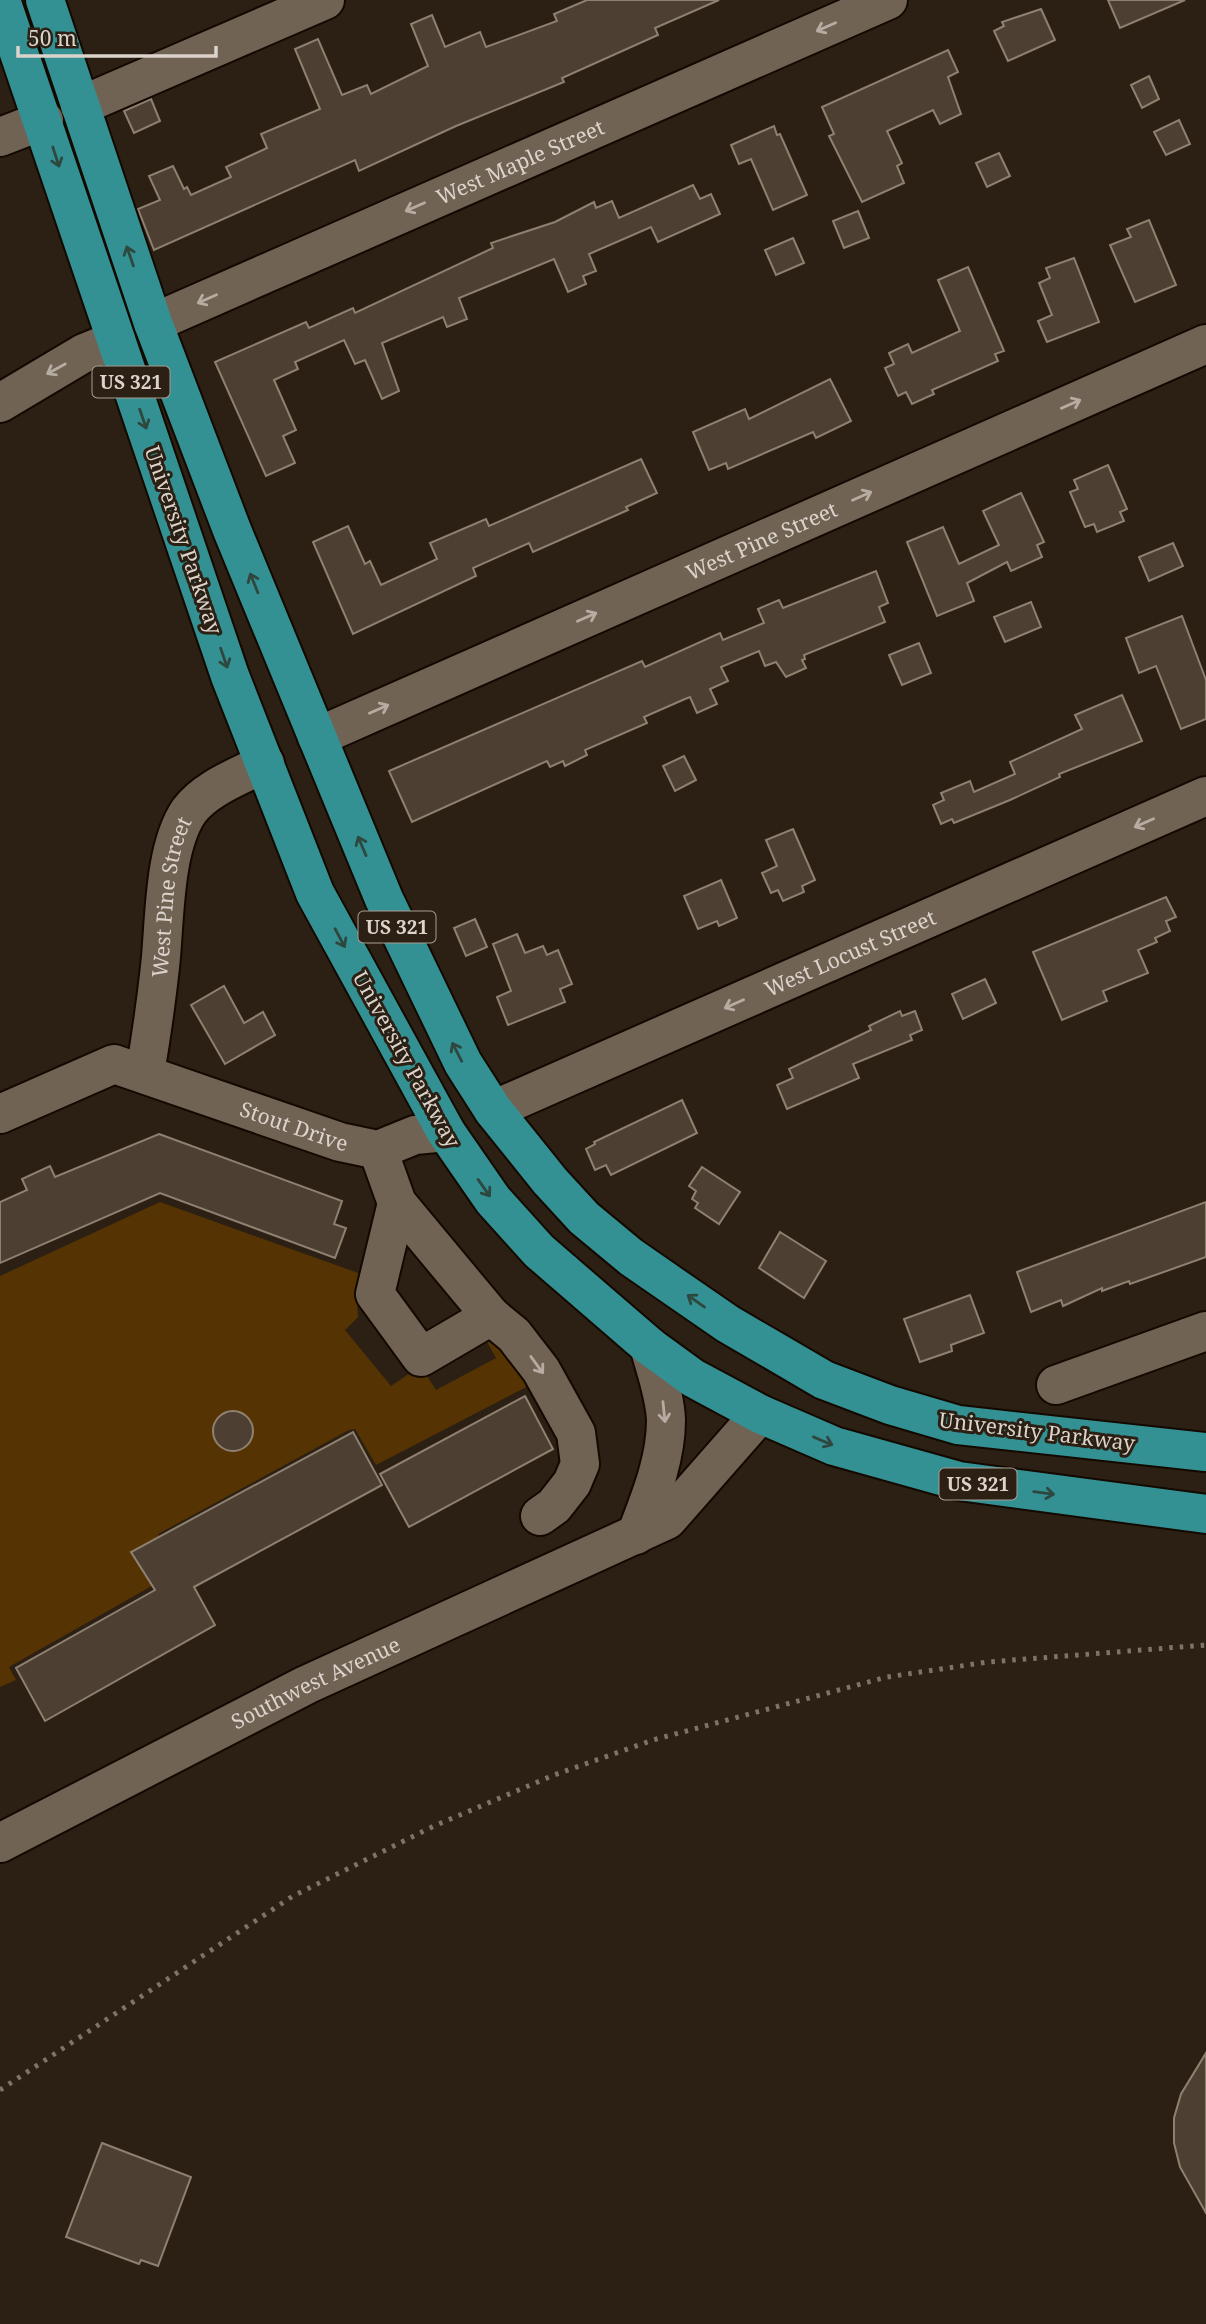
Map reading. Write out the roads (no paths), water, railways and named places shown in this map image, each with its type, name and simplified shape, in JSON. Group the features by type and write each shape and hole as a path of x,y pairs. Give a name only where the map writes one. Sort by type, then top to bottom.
{"highway":[{"name":"University Parkway","path":"1,0 44,120 230,676 315,893 446,1132 492,1200 539,1251 649,1346 693,1378 760,1414 834,1446 959,1481 1206,1514"},
{"name":"University Parkway","path":"45,0 153,323 317,737 421,981 463,1063 493,1110 584,1219 631,1257 786,1360 824,1380 868,1397 958,1425 1206,1452"},
{"path":"265,763 317,737"},
{"path":"446,1132 493,1110"},
{"path":"760,1414 786,1360"}],"street":[{"path":"80,106 325,0"},
{"name":"West Maple Street","path":"153,323 888,0"},
{"path":"0,137 44,120"},
{"path":"0,403 84,353 116,341"},
{"name":"West Pine Street","path":"317,737 1206,344"},
{"name":"West Pine Street","path":"145,1073 153,1027 172,860 180,830 190,811 206,794 265,763"},
{"name":"West Locust Street","path":"493,1110 1206,796"},
{"name":"Stout Drive","path":"0,1114 114,1064 340,1142 378,1150 415,1135 446,1132"},
{"path":"0,1136 145,1073"},
{"path":"378,1150 397,1203 491,1316 514,1335 541,1370 576,1433 580,1464 572,1483 554,1506 540,1516"},
{"path":"397,1203 375,1294 421,1357 491,1316"},
{"path":"1056,1385 1206,1331"},
{"path":"636,1535 660,1465 665,1437 663,1398 649,1346"},
{"name":"Southwest Avenue","path":"0,1843 306,1685 667,1520 760,1414"}],"railway":[{"path":"0,2090 293,1896 434,1826 554,1775 653,1740 887,1677 988,1662 1206,1645"}]}
